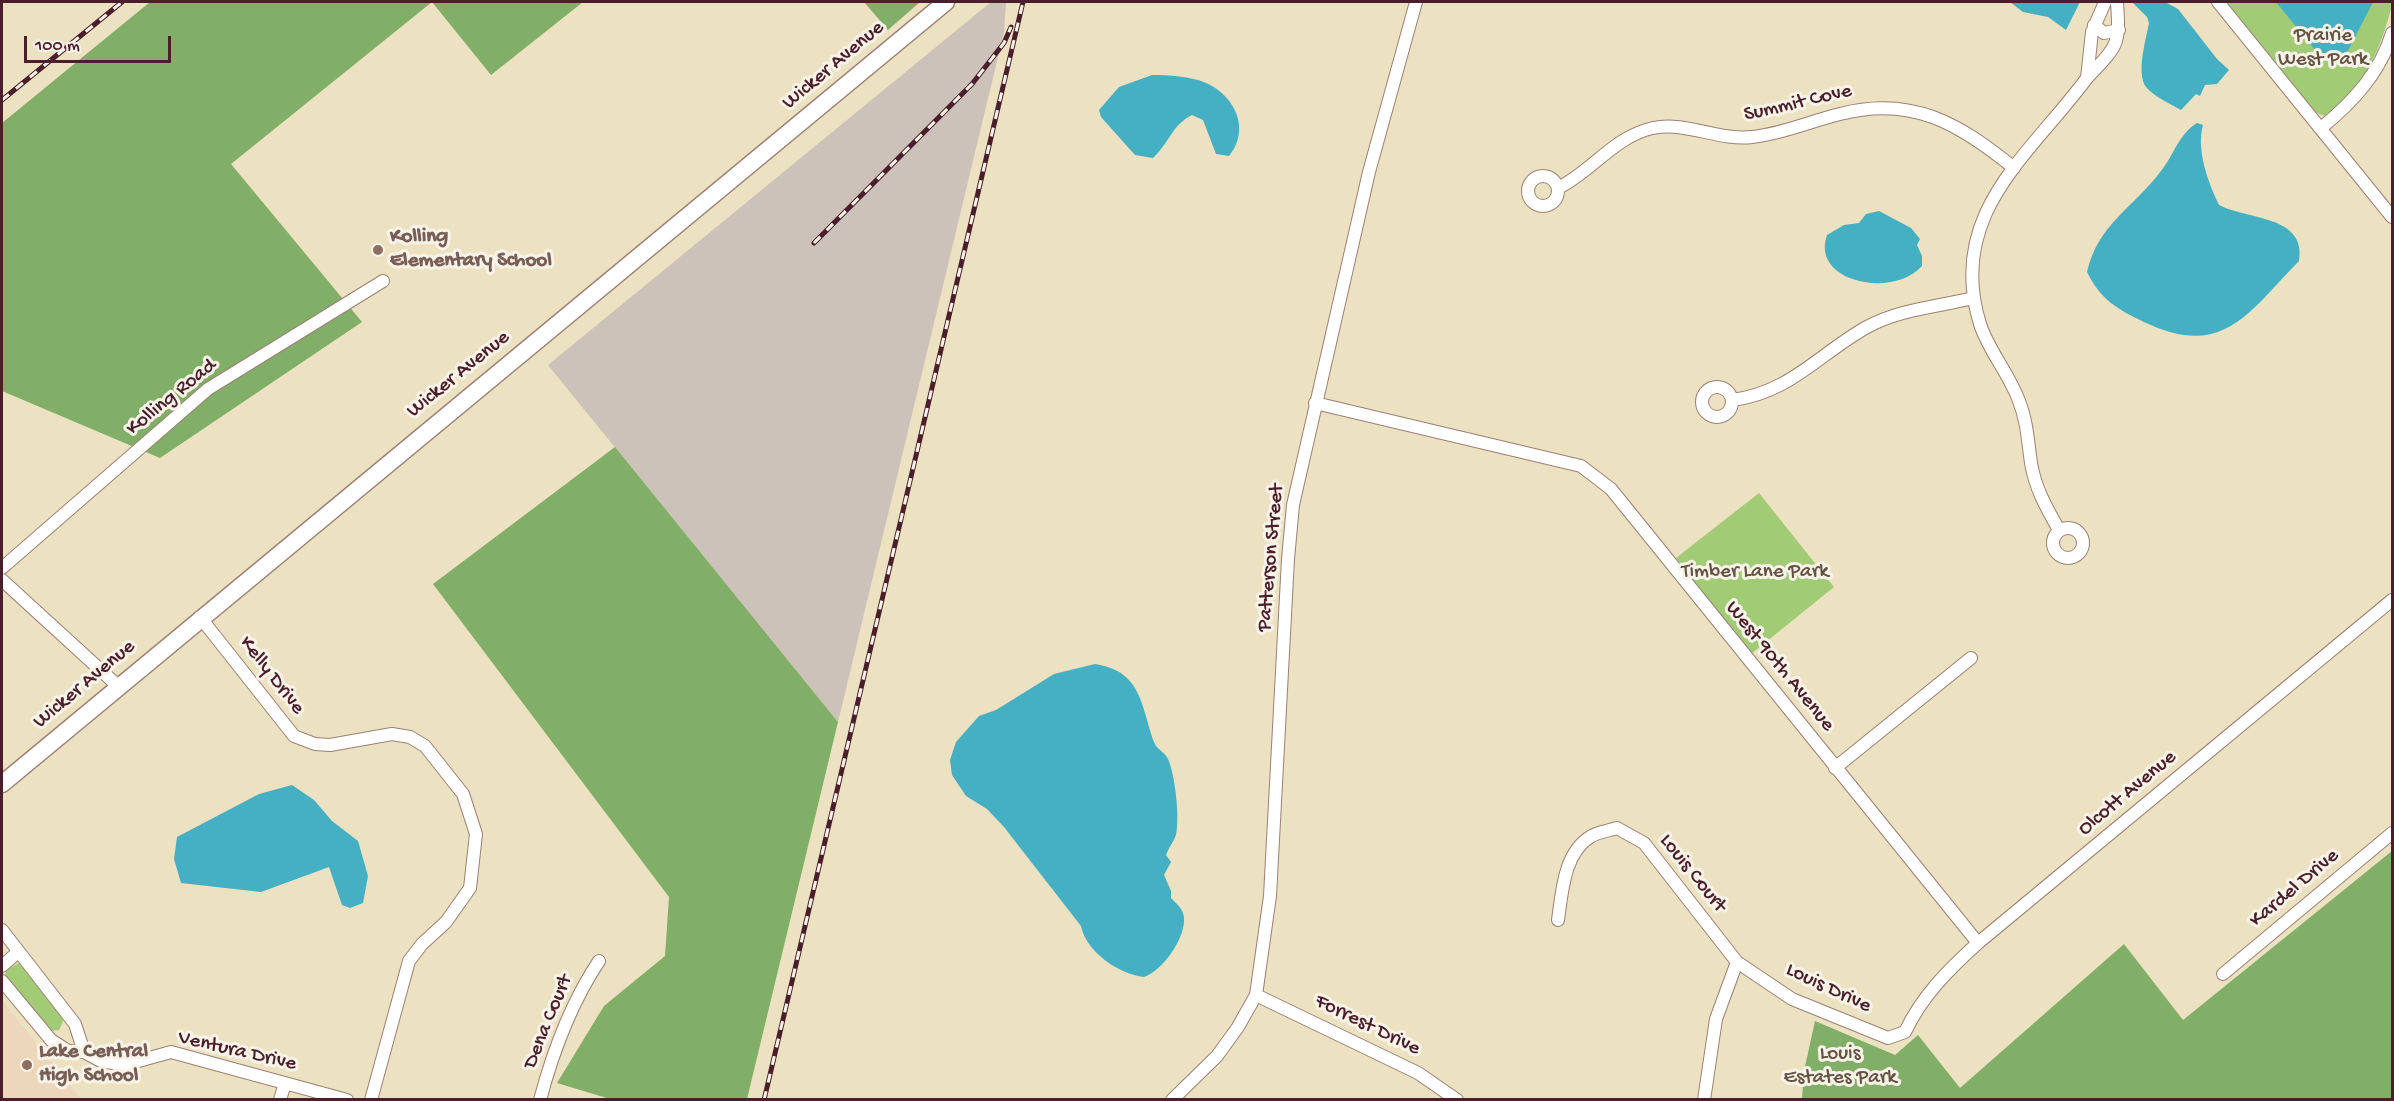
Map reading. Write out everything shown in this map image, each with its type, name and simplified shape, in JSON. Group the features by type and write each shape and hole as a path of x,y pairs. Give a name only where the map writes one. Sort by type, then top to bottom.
{"highway":[{"name":"Wicker Avenue","path":"2,784 200,617 946,2"}],"street":[{"name":"Patterson Street","path":"1172,1100 1217,1056 1238,1027 1256,995 1270,896 1292,516 1315,402 1369,172 1416,2"},
{"path":"2087,78 2094,25 2105,2"},
{"path":"2059,530 2046,508 2035,479 2018,398 1990,350 1973,298 1976,242 1981,221 1990,200 2087,78 2112,51 2120,30 2117,2"},
{"path":"2218,2 2392,217"},
{"path":"2094,25 2104,33 2120,30"},
{"path":"2321,128 2367,84 2389,45 2392,33"},
{"name":"Summit Cove","path":"1558,188 1572,181 1619,143 1653,128 1688,129 1734,138 1753,137 1865,108 1916,111 1942,120 1965,131 2014,168"},
{"name":"Kolling Road","path":"2,568 207,389 383,280"},
{"path":"1732,400 1760,394 1793,380 1868,326 1922,307 1973,298"},
{"name":"West 90th Avenue","path":"1315,402 1581,466 1611,489 1978,943"},
{"path":"2,580 118,686"},
{"name":"Olcott Avenue","path":"1905,1032 1914,1013 1941,977 1978,943 2392,600"},
{"name":"Kelly Drive","path":"200,617 294,736 315,744 330,745 392,735 410,737 425,747 463,794 476,834 470,888 446,922 422,944 409,961 371,1100"},
{"path":"1835,768 1971,658"},
{"name":"Louis Court","path":"1558,920 1564,881 1576,848 1591,836 1617,828 1644,843 1737,962"},
{"name":"Kardel Drive","path":"2223,974 2392,832"},
{"path":"2,930 75,1024 84,1052"},
{"path":"2,966 18,952"},
{"name":"Dena Court","path":"540,1100 553,1054 587,978 599,961"},
{"path":"1704,1100 1716,1019 1737,962"},
{"name":"Louis Drive","path":"1737,962 1792,999 1888,1038 1905,1032"},
{"name":"Ventura Drive","path":"2,981 51,1040 68,1051 84,1052 101,1061 124,1065 171,1052 347,1100"},
{"name":"Forrest Drive","path":"1256,995 1418,1072 1457,1100"},
{"path":"280,1100 285,1083"}],"shaded area":[{"path":"991,2 1006,2 1004,32 838,722 548,365"},
{"name":"Lake Central High School","path":"2,1000 16,1018 81,1099 2,1099"}],"green space":[{"path":"150,2 432,2 231,164 362,322 160,458 2,391 2,123"},
{"path":"432,2 583,2 491,75"},
{"path":"864,2 920,2 888,30"},
{"name":"Prairie West Park","path":"2224,2 2392,2 2392,5 2383,36 2360,82 2338,107 2324,116 2312,111"},
{"path":"615,447 838,722 747,1099 610,1099 557,1083 604,1006 665,956 669,897 433,584"},
{"name":"Timber Lane Park","path":"1759,493 1834,587 1751,654 1676,558"},
{"name":"Louis Estates Park","path":"2392,851 2392,1099 1802,1099 1804,1071 1815,1021 1895,1055 1918,1035 1960,1088 2124,944 2183,1020"},
{"path":"19,963 62,1015 63,1022 59,1030 49,1031 5,978 6,970"}],"water":[{"path":"2010,2 2080,2 2066,30 2048,17 2023,12"},
{"path":"2132,2 2165,2 2178,9 2217,59 2229,70 2217,84 2205,85 2200,96 2196,94 2181,110 2153,94 2143,81 2142,65 2149,23 2147,17"},
{"path":"2276,2 2373,2 2349,49 2340,59 2315,50"},
{"path":"1152,75 1198,80 1221,92 1235,111 1239,122 1236,145 1229,156 1216,154 1203,120 1192,115 1179,124 1153,158 1135,155 1101,117 1099,110 1119,87"},
{"path":"2197,123 2203,125 2202,155 2207,176 2219,205 2285,227 2294,235 2299,246 2299,261 2264,298 2232,325 2214,333 2194,336 2171,332 2126,313 2104,297 2087,272 2099,241 2166,165 2185,133"},
{"path":"1879,211 1911,228 1920,239 1917,245 1922,256 1922,266 1909,276 1893,282 1857,281 1842,274 1831,264 1825,251 1827,235 1844,225 1859,223 1866,214"},
{"path":"1095,664 1122,674 1131,682 1142,703 1155,745 1165,754 1171,766 1175,785 1177,827 1176,835 1166,855 1171,862 1164,875 1171,891 1171,898 1184,917 1184,925 1172,953 1151,974 1144,977 1114,966 1089,945 1081,926 1004,827 987,809 966,796 952,775 950,760 956,742 979,716 996,710 1054,674"},
{"path":"292,785 314,800 332,821 358,841 368,876 363,903 350,908 342,905 329,867 261,892 181,883 174,859 177,837 259,794"}],"railway":[{"path":"2,100 122,2"},
{"path":"764,1100 1023,2"},
{"path":"814,243 972,84 1004,43 1011,27"}],"place":[{"name":"Kolling Elementary School","path":"378,250"},
{"name":"Lake Central High School","path":"27,1065"}]}
